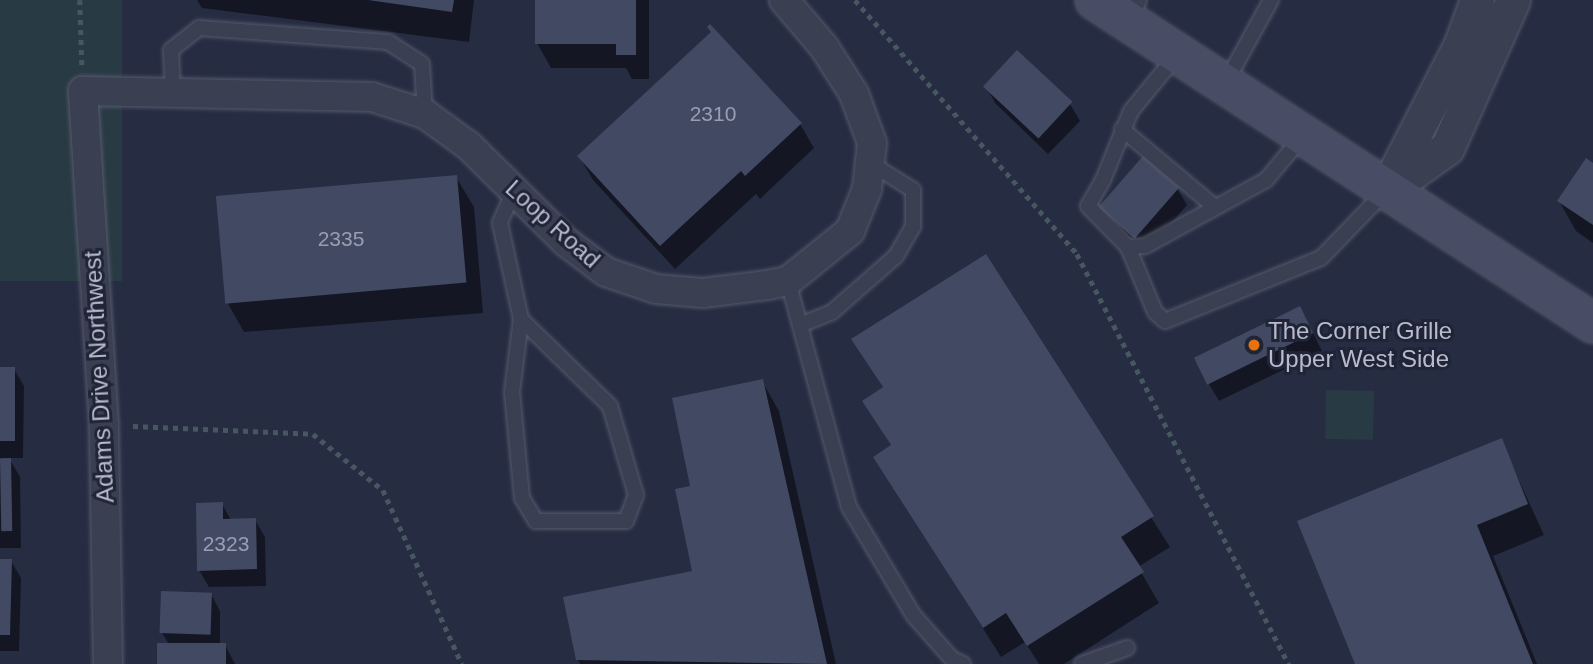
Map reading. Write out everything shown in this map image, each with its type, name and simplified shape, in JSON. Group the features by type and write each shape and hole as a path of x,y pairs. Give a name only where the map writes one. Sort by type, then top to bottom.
{"main road":[{"path":"1095,0 1134,12 1177,55 1385,192 1593,323"}],"street":[{"path":"784,0 824,47 854,94 872,143 867,189 850,231 788,281"},
{"path":"1385,192 1461,44 1477,0"},
{"path":"1385,192 1447,148 1513,0"},
{"name":"Loop Road","path":"84,94 372,97 425,114 469,146 566,242 606,272 656,289 703,293 788,281"},
{"name":"Adams Drive Northwest","path":"84,94 104,425 108,664"}],"lane":[{"path":"1224,86 1270,0"},
{"path":"173,95 171,50 199,28 388,42 422,64 425,114"},
{"path":"1177,55 1131,111 1103,180 1088,206 1128,247 1155,312 1165,321 1321,258 1385,192"},
{"path":"1122,129 1215,207"},
{"path":"1128,247 1145,246 1266,180 1302,137"},
{"path":"800,325 831,312 896,256 914,227 913,190 870,163"},
{"path":"514,191 500,223 521,319 512,392 522,498 536,521 626,521 636,495 610,406 521,319"},
{"path":"788,281 849,507 914,616 952,659 963,664"},
{"path":"1083,664 1126,648"}],"path":[{"path":"80,0 84,94"},
{"path":"855,0 1077,254 1289,664"},
{"path":"104,425 313,435 383,490 462,664"}],"shaded area":[{"path":"0,0 122,0 122,281 0,281"},
{"path":"1326,390 1374,391 1373,440 1325,439"}],"building":[{"path":"368,0 454,0 452,12"},
{"path":"535,0 636,0 636,55 616,55 616,44 535,44"},
{"path":"710,24 802,123 745,176 741,171 660,246 577,156 711,32 707,27"},
{"path":"1017,50 1073,102 1038,138 983,87"},
{"path":"1143,156 1179,187 1135,239 1098,207"},
{"path":"1586,158 1593,163 1593,225 1557,201"},
{"path":"457,175 466,283 225,304 216,196"},
{"path":"986,254 1154,516 1121,537 1144,572 1027,646 1006,613 983,628 873,457 891,445 862,401 883,387 851,339"},
{"name":"The Corner Grille Upper West Side","path":"1300,306 1313,333 1207,385 1194,358"},
{"path":"0,367 15,367 15,441 0,441"},
{"path":"763,379 827,664 576,660 563,597 692,571 675,489 690,486 672,398"},
{"path":"1502,438 1528,504 1477,525 1533,664 1355,664 1297,521"},
{"path":"0,458 11,458 12,531 1,531"},
{"path":"223,502 223,519 256,518 257,569 197,571 196,503"},
{"path":"0,559 12,559 10,635 0,635"},
{"path":"161,591 212,593 211,635 160,633"},
{"path":"157,643 226,643 226,664 157,664"}],"place":[{"name":"The Corner Grille Upper West Side","path":"1254,345"}]}
